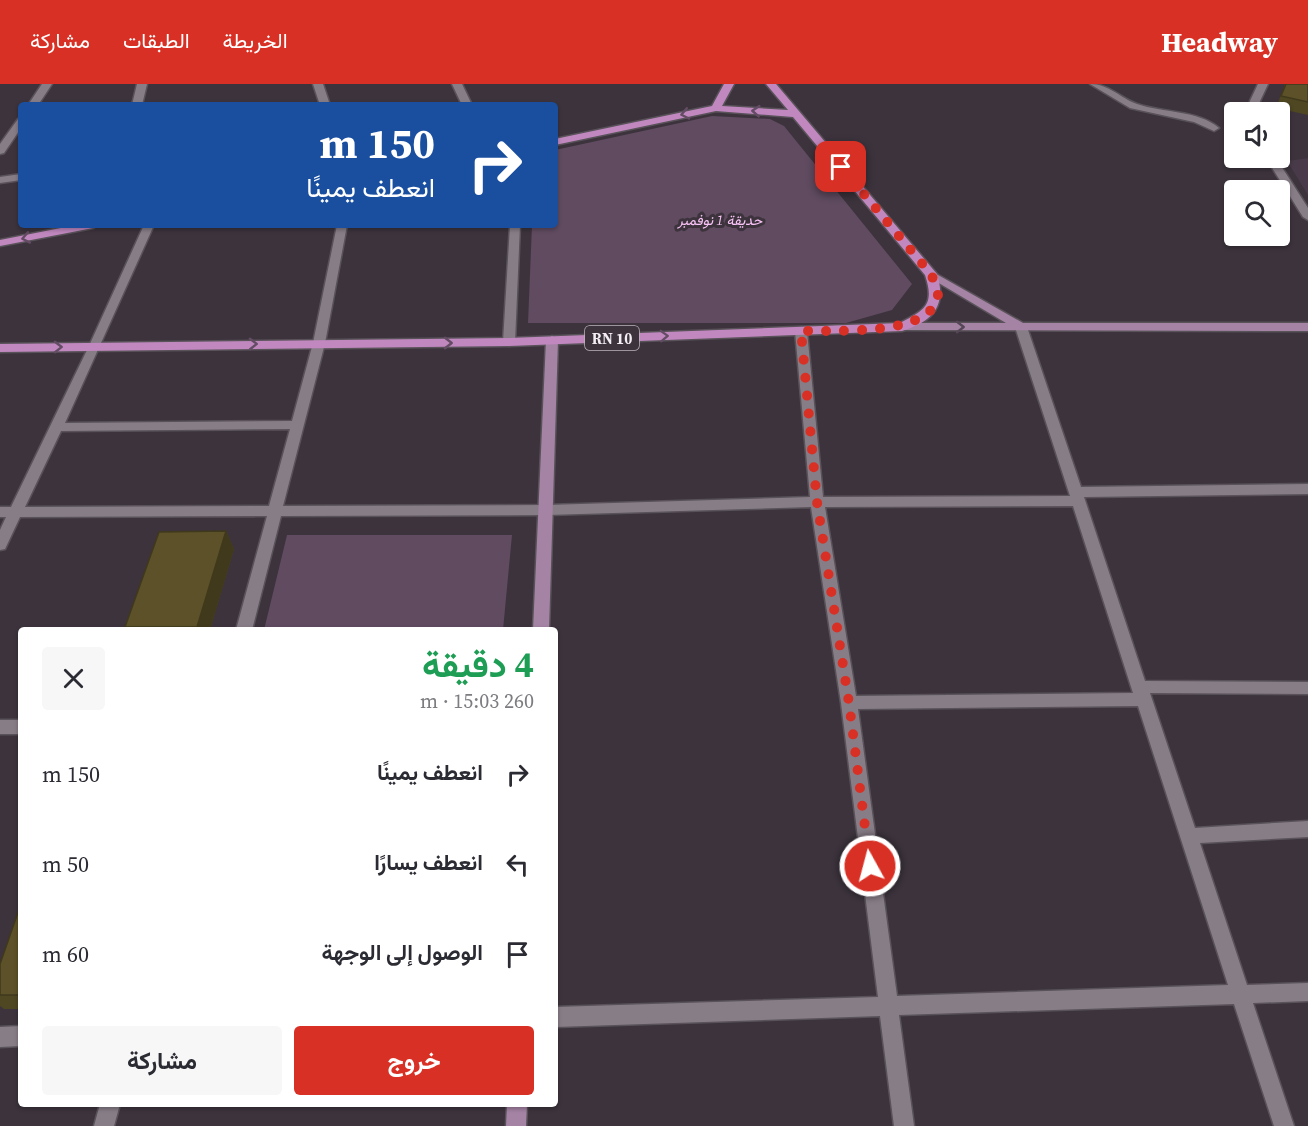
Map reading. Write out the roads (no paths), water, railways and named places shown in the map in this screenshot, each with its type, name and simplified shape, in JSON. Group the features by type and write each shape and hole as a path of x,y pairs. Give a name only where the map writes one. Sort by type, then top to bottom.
{"main road":[{"path":"716,108 729,84"},
{"path":"771,84 931,274"},
{"path":"558,141 716,108 796,114"},
{"path":"0,243 78,228"},
{"name":"RN 10","path":"0,348 508,342 902,327 927,314 935,302 938,290 931,274"}],"street":[{"path":"35,102 47,84"},
{"path":"138,102 142,84"},
{"path":"318,84 324,102"},
{"path":"457,84 466,102"},
{"path":"1095,84 1132,106 1197,120 1214,128"},
{"path":"1255,102 1263,84"},
{"path":"0,151 18,125"},
{"path":"1277,168 1308,217"},
{"path":"0,180 18,177"},
{"path":"0,545 95,346 148,228"},
{"path":"245,627 277,511 296,425 319,343 341,228"},
{"path":"508,342 515,228"},
{"path":"931,274 1021,327 1284,1126"},
{"path":"902,327 1308,327"},
{"path":"801,331 817,502 849,703 904,1126"},
{"path":"541,627 552,340"},
{"path":"56,427 296,425"},
{"path":"0,512 547,510 1308,489"},
{"path":"849,703 1308,688"},
{"path":"0,727 18,728"},
{"path":"1187,836 1308,828"},
{"path":"558,1017 1308,992"},
{"path":"0,1038 18,1036"},
{"path":"105,1126 109,1107"},
{"path":"516,1126 517,1107"}],"park label":[{"name":"حديقة 1 نوفمبر","path":"720,220"}]}
